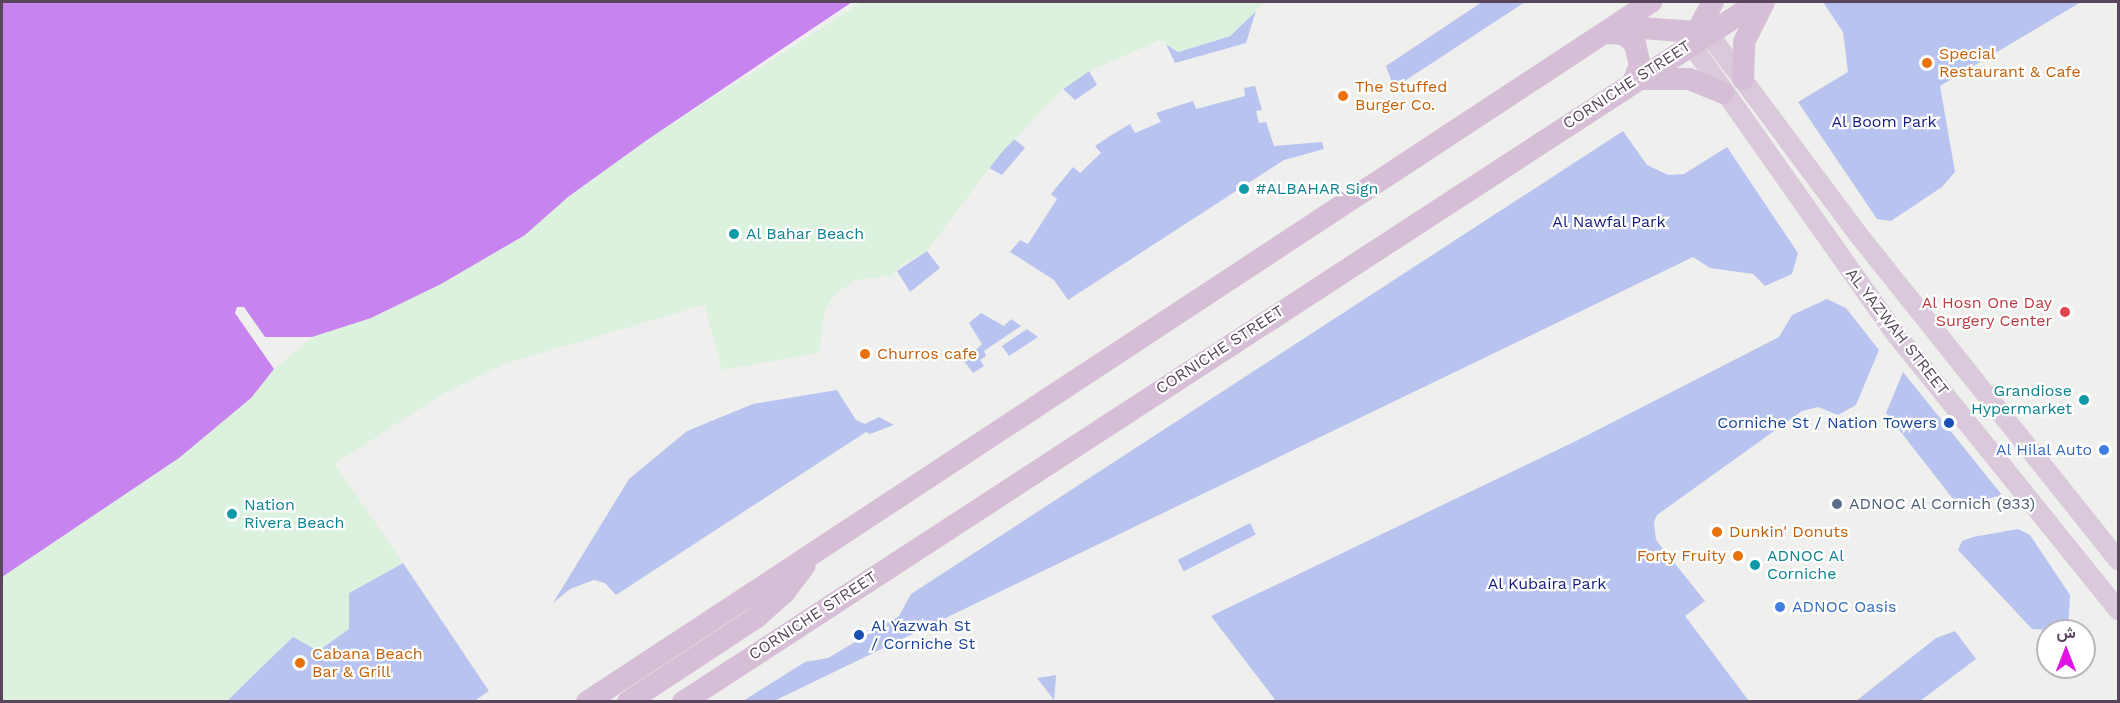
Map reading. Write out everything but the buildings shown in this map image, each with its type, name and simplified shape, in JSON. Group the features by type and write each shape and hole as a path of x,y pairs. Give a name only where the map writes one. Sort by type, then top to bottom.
{"main road":[{"path":"587,702 1652,2"},
{"path":"1610,29 1698,36 1713,2"},
{"name":"CORNICHE STREET","path":"683,702 1698,36 1758,2"},
{"path":"1743,79 1744,42 1764,2"},
{"path":"1610,29 1624,34 1635,44 1640,65 1634,80 1689,79 1723,93"},
{"path":"627,702 769,607 792,584 809,556"}],"street":[{"name":"AL YAZWAH STREET","path":"1698,36 1743,79 1888,272 2115,556"},
{"name":"AL YAZWAH STREET","path":"1698,36 1723,93 1898,337 2118,610"},
{"path":"2088,571 2115,556"}],"green space":[{"path":"1482,2 1525,2 1394,88 1386,66"},
{"name":"Al Boom Park","path":"1823,2 2081,2 1940,86 1955,172 1942,187 1891,221 1877,219 1798,102 1848,72 1843,32"},
{"path":"1256,11 1246,43 1175,63 1166,44 1178,52 1230,36"},
{"path":"1089,71 1097,85 1075,100 1063,89"},
{"path":"1255,86 1262,110 1256,111 1259,123 1266,122 1274,146 1322,142 1324,149 1284,160 1068,300 1054,280 1010,252 1020,240 1028,244 1057,199 1051,194 1073,167 1080,173 1101,153 1095,146 1130,124 1135,133 1161,122 1156,113 1193,101 1196,109 1245,96 1244,88"},
{"name":"Al Nawfal Park","path":"1623,131 1647,165 1668,175 1684,174 1727,147 1798,253 1792,274 1765,286 1753,274 1710,268 1693,257 774,701 743,701 805,662 828,658 899,616 911,594"},
{"path":"1013,138 1025,148 1002,175 989,168"},
{"path":"927,251 940,268 910,292 897,271"},
{"name":"Al Kubaira Park","path":"1827,299 1846,308 1879,350 1856,405 1838,415 1818,407 1802,411 1657,515 1654,522 1656,540 1705,601 1685,616 1749,701 1276,701 1211,616 1576,441 1779,337 1792,315"},
{"path":"981,313 1004,326 1011,319 1021,326 984,351 986,356 980,360 984,366 973,373 964,361 982,344 969,323"},
{"path":"1027,329 1038,337 1009,356 1002,346"},
{"path":"1903,372 2002,495 1967,504 1953,499 1886,413"},
{"path":"837,390 856,420 865,424 879,417 894,425 870,434 866,432 616,595 605,583 594,580 570,589 553,603 629,479 687,431 753,404"},
{"path":"1250,523 1256,535 1184,571 1178,560"},
{"path":"2018,529 2030,535 2070,595 2069,619 2036,619 2036,629 2032,629 1958,550 1962,541"},
{"path":"403,563 489,691 473,702 226,702 293,636 349,593"},
{"path":"1955,631 1976,659 1920,701 1856,701 1936,638"},
{"path":"1056,675 1055,690 1054,700 1037,678"}],"sand":[{"name":"Al Bahar Beach","path":"862,2 1265,2 1230,36 1178,52 1160,40 1089,71 1063,89 1000,154 927,251 901,265 892,276 856,280 835,294 825,310 819,353 722,370 704,305 507,363 442,394 335,464 403,563 349,593 349,629 318,651 293,637 226,701 2,701 2,577 251,398 274,369 312,337 371,318 441,284 525,235 568,197 647,140"}],"shaded area":[{"path":"2,2 852,2 647,140 568,197 525,235 441,284 371,318 312,337 265,337 244,307 237,307 235,313 274,369 251,398 179,458 2,577"}],"place":[{"name":"Special Restaurant & Cafe","path":"1927,63"},
{"name":"The Stuffed Burger Co.","path":"1343,96"},
{"name":"#ALBAHAR Sign","path":"1244,189"},
{"name":"Al Bahar Beach","path":"734,234"},
{"name":"Al Hosn One Day Surgery Center","path":"2065,312"},
{"name":"Churros cafe","path":"865,354"},
{"name":"Grandiose Hypermarket","path":"2084,400"},
{"name":"Corniche St / Nation Towers","path":"1949,423"},
{"name":"Al Hilal Auto","path":"2104,450"},
{"name":"ADNOC Al Cornich (933)","path":"1837,504"},
{"name":"Nation Rivera Beach","path":"232,514"},
{"name":"Dunkin' Donuts","path":"1717,532"},
{"name":"Forty Fruity","path":"1738,556"},
{"name":"ADNOC Al Corniche","path":"1755,565"},
{"name":"ADNOC Oasis","path":"1780,607"},
{"name":"Al Yazwah St / Corniche St","path":"859,635"},
{"name":"Cabana Beach Bar & Grill","path":"300,663"}]}
